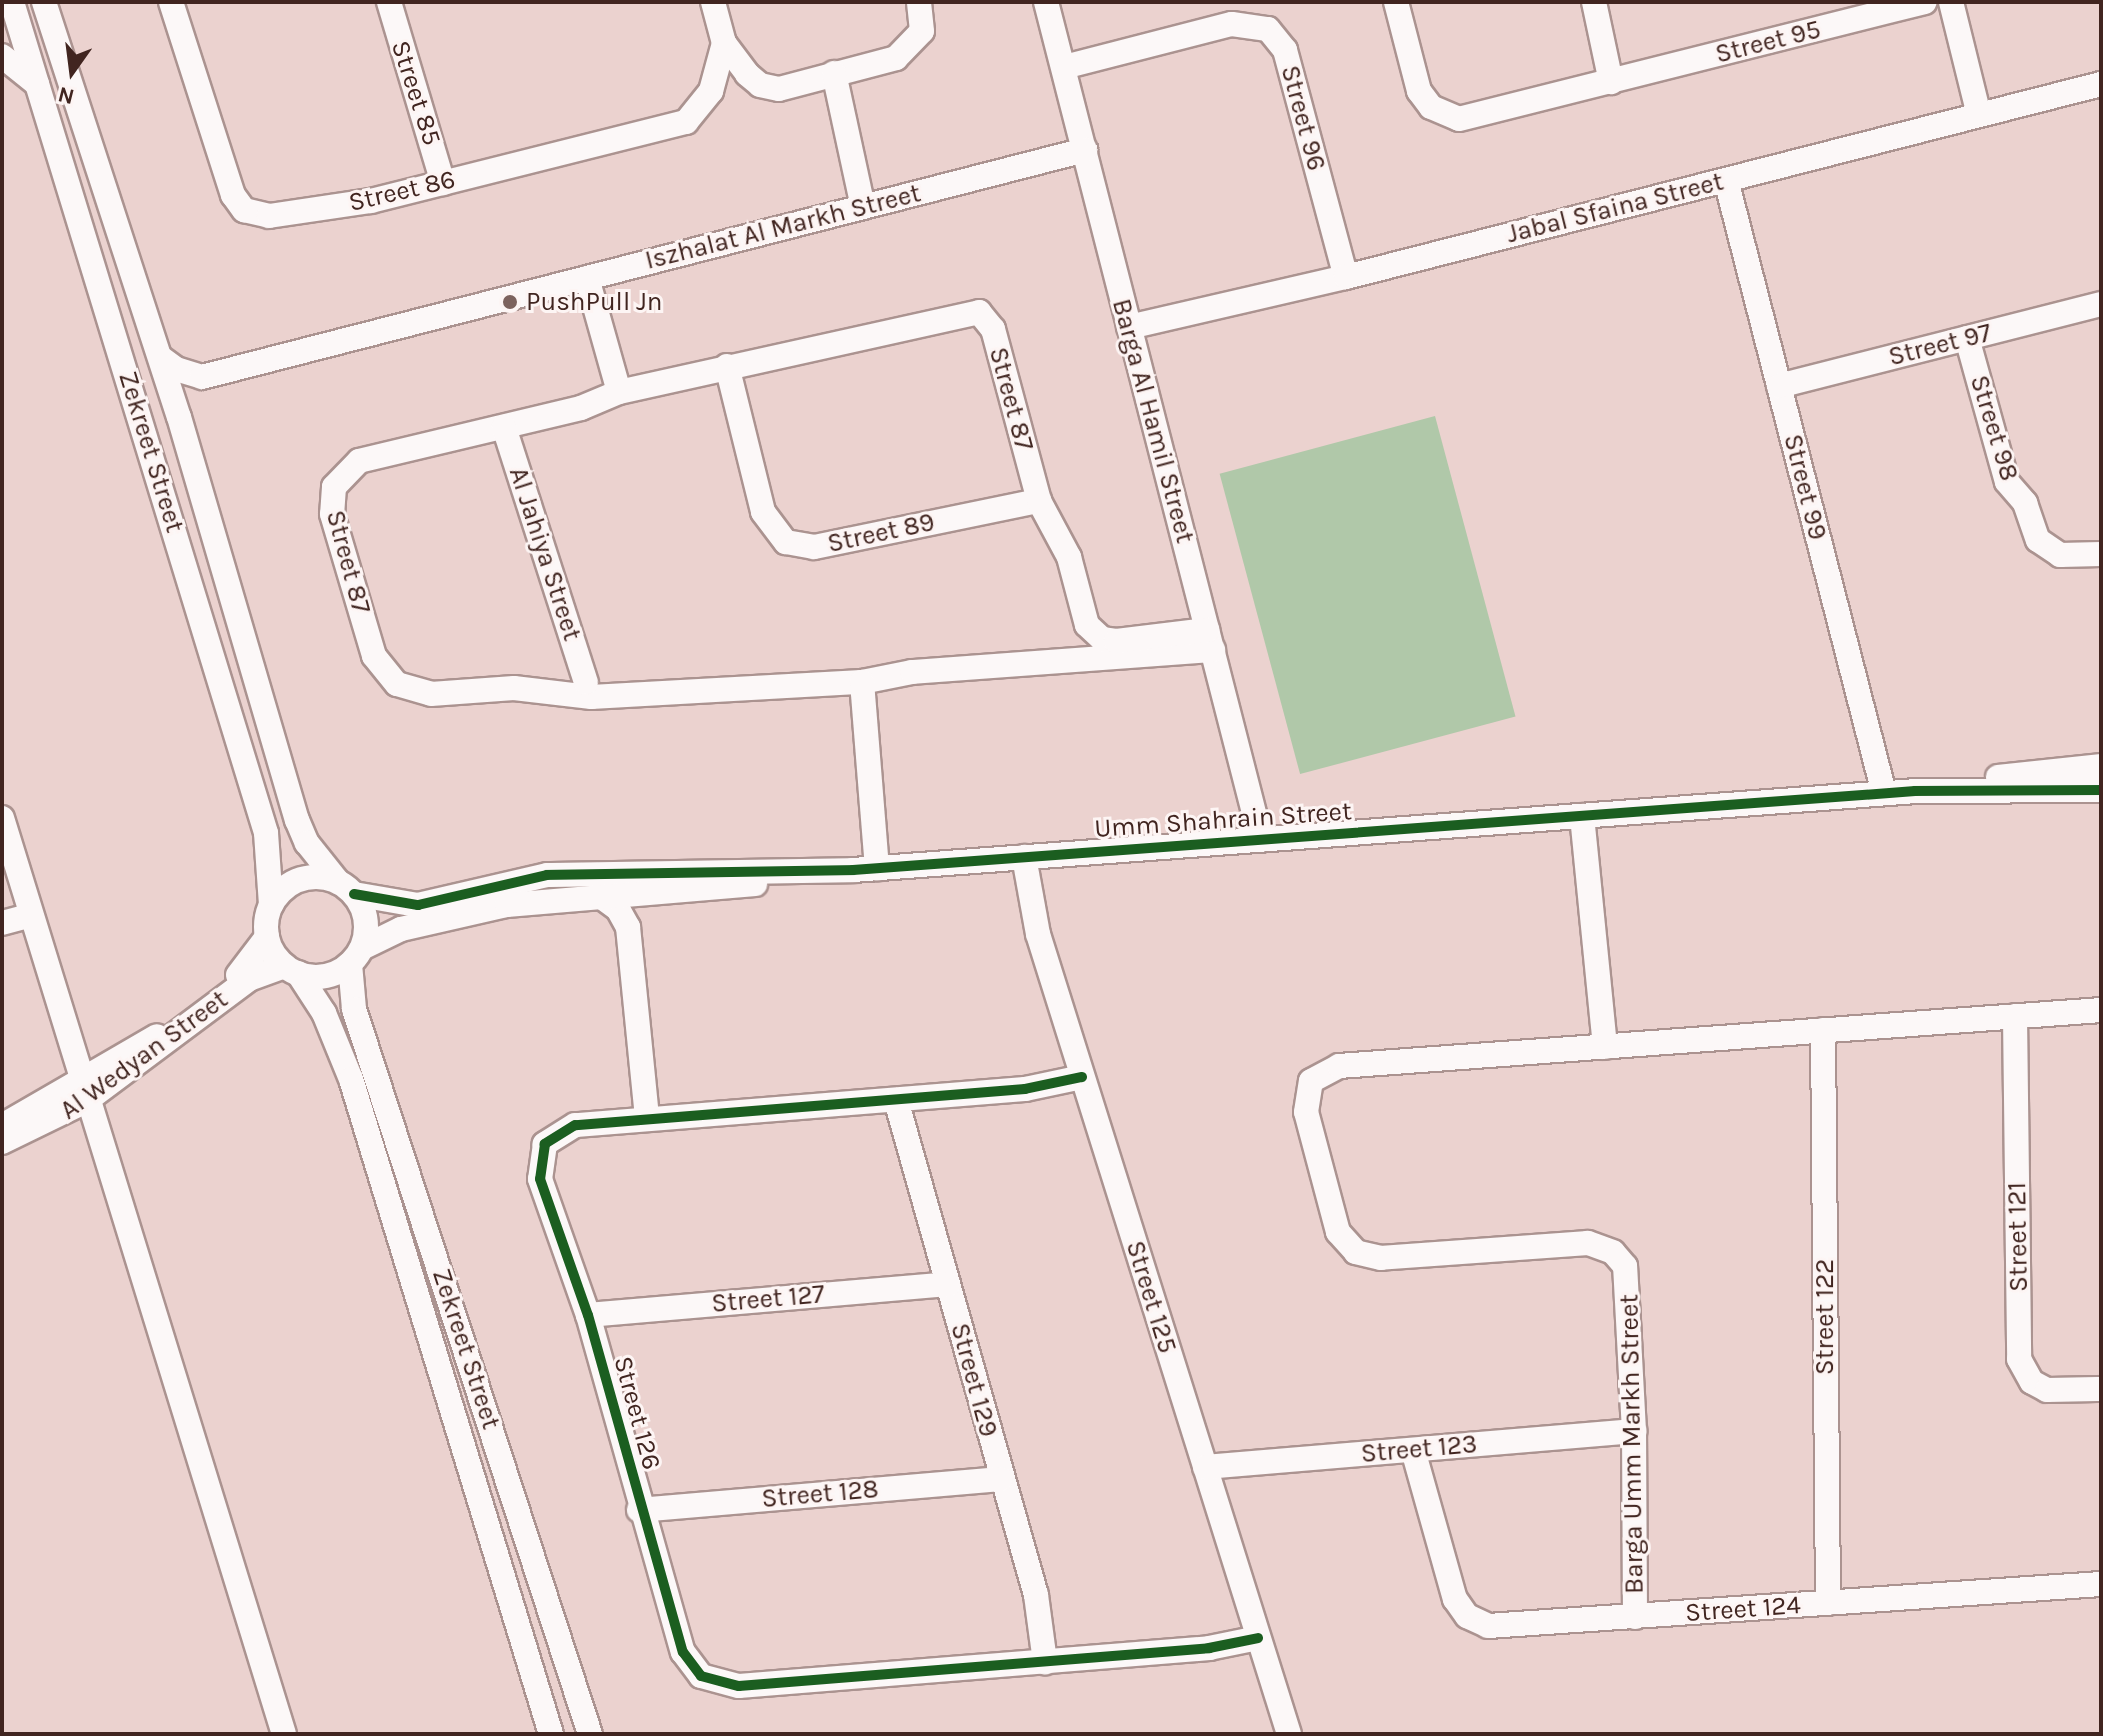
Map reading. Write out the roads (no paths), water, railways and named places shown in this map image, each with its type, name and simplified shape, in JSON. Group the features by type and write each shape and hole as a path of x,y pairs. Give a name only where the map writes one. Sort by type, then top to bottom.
{"street":[{"path":"2,28 10,2"},
{"name":"Zekreet Street","path":"10,2 40,86 266,833 271,905"},
{"name":"Zekreet Street","path":"44,2 161,358 297,820 307,843 346,888"},
{"name":"Street 86","path":"171,2 233,195 244,210 275,216 443,183 686,122 711,91 724,43"},
{"name":"Street 85","path":"389,2 443,183"},
{"path":"713,2 724,43 752,81 779,89 903,53 922,31 919,2"},
{"name":"Barga Al Hamil Street","path":"1046,2 1261,840"},
{"name":"Street 95","path":"1396,2 1419,91 1431,107 1449,117 1470,118 1925,2"},
{"path":"1594,2 1611,82"},
{"path":"1951,2 1979,115"},
{"name":"Street 96","path":"1064,67 1232,24 1268,29 1285,50 1346,277"},
{"path":"2,56 40,86"},
{"path":"834,73 863,207"},
{"name":"Jabal Sfaina Street","path":"1129,327 1346,277 2101,84"},
{"name":"Iszhalat Al Markh Street","path":"202,377 1085,150"},
{"name":"Street 99","path":"1726,180 1884,793"},
{"path":"587,278 619,392"},
{"name":"Street 97","path":"1779,386 2101,304"},
{"name":"Street 87","path":"979,312 993,329 1039,501 1064,545 1084,619 1096,635 1116,641 1210,640 912,672 862,682 591,697 548,691 431,694 397,684 374,656 332,514 334,487 359,461 589,406 619,392 727,366 979,312"},
{"name":"Street 98","path":"1967,338 2007,482 2025,503 2038,540 2060,555 2101,554"},
{"path":"161,358 176,369 202,377 179,417"},
{"name":"Street 89","path":"727,366 766,521 778,537 795,546 814,547 1039,501"},
{"name":"Al Jahiya Street","path":"504,427 586,682"},
{"name":"Street 87","path":"548,691 586,682 821,664"},
{"path":"862,682 865,869"},
{"name":"Umm Shahrain Street","path":"346,888 418,905 458,907 603,898 865,869 1925,790 2101,766"},
{"name":"Umm Shahrain Street","path":"1925,790 2101,790"},
{"path":"1582,816 1605,1047"},
{"path":"2,818 83,1090 284,1734"},
{"name":"Street 125","path":"1024,857 1038,934 1289,1734"},
{"name":"Umm Shahrain Street","path":"356,956 401,929 538,876 865,869"},
{"path":"300,880 346,888 366,920 356,956 320,977 291,969 267,937 271,905 300,880"},
{"path":"628,927 647,894"},
{"path":"603,898 618,909 628,927 647,1119"},
{"path":"2,923 31,915"},
{"name":"Al Wedyan Street","path":"2,1126 83,1090 246,969 267,937"},
{"name":"Zekreet Street","path":"356,956 354,1009 590,1734"},
{"name":"Zekreet Street","path":"291,969 324,1013 351,1079 551,1734"},
{"name":"Al Wedyan Street","path":"2,1142 249,979 291,969"},
{"name":"Barga Umm Markh Street","path":"1635,1617 1630,1284 1613,1252 1588,1243 1364,1256 1338,1232 1304,1104 1311,1081 1331,1068 2101,1010"},
{"name":"Street 121","path":"2015,1016 2019,1359 2032,1382 2047,1390 2101,1389"},
{"name":"Street 122","path":"1823,1030 1828,1603"},
{"name":"Street 126","path":"1082,1077 1041,1088 566,1127 540,1152 540,1179 588,1315 639,1510 683,1652 701,1676 719,1684 1045,1662 1209,1648 1258,1638"},
{"name":"Street 129","path":"896,1100 1036,1595 1045,1662"},
{"name":"Street 127","path":"588,1315 948,1284"},
{"name":"Street 123","path":"1205,1467 1634,1431"},
{"name":"Street 124","path":"1413,1450 1455,1599 1467,1616 1502,1626 2101,1584"},
{"name":"Street 128","path":"639,1510 1001,1479"}],"place":[{"name":"PushPull Jn","path":"510,302"}]}
